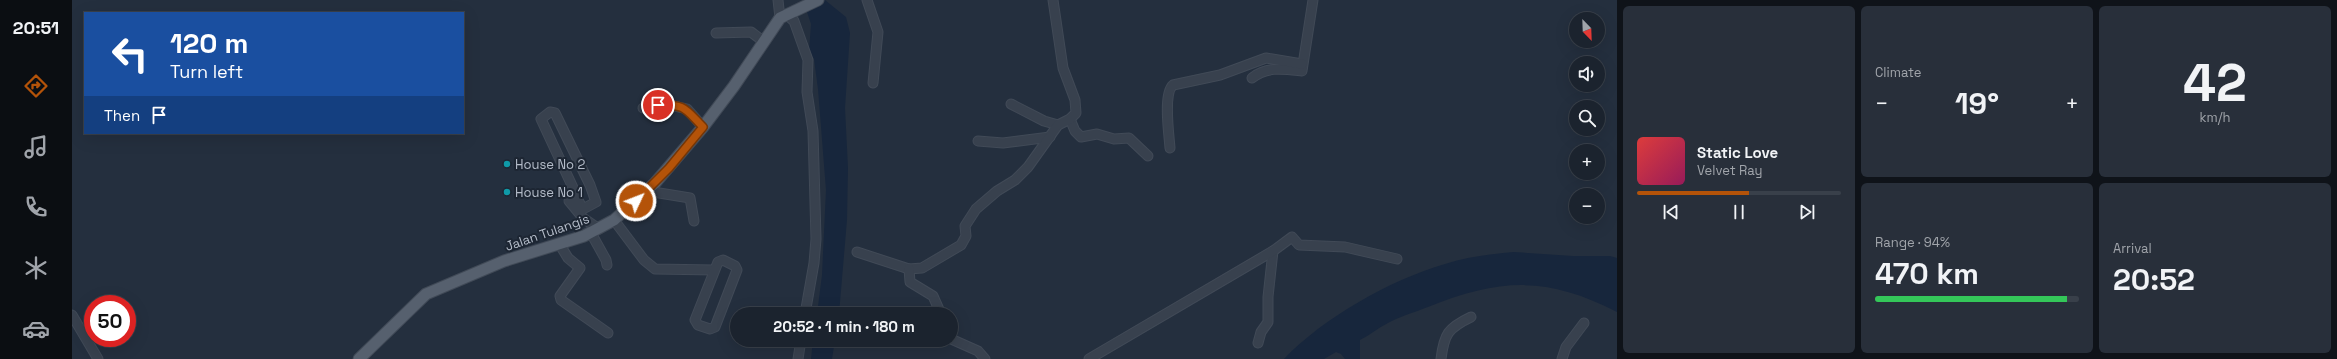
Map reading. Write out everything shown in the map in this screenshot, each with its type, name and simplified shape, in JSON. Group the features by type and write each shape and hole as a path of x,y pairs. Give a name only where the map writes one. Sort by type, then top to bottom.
{"main road":[{"name":"Jalan Tulangis","path":"359,359 426,294 472,273 504,261 560,245 593,232 614,220 647,191 703,127 734,86 763,41 784,16 818,0"}],"street":[{"path":"778,0 784,16 794,21 808,60 807,92 813,131 816,239 807,307"},
{"path":"867,0 878,32 873,83"},
{"path":"856,252 909,269 922,268 961,246 966,236 966,226 972,214 997,191 1015,180 1028,167 1058,125 1070,119 1076,113 1075,100 1063,68 1053,0"},
{"path":"1252,78 1260,72 1267,70 1278,69 1302,71 1313,0"},
{"path":"716,33 751,32 763,41"},
{"path":"1170,148 1167,119 1170,89 1173,84 1220,75 1266,58 1302,64"},
{"path":"1011,104 1044,121 1058,125"},
{"path":"643,108 658,105 678,106 686,109 703,127"},
{"path":"550,112 555,113 590,185 596,202 583,209 575,195 541,119 550,112"},
{"path":"1070,119 1075,131 1081,137 1090,134 1114,139 1129,138 1148,156"},
{"path":"978,141 1003,143 1050,137"},
{"path":"647,191 690,198 694,221"},
{"path":"575,195 569,201 593,232 607,265"},
{"path":"614,220 644,260 655,269 714,270"},
{"path":"1089,359 1273,252 1292,237 1299,245 1345,247 1397,259"},
{"path":"560,245 568,258 580,268 560,296 561,300 608,334"},
{"path":"1258,343 1261,332 1268,322 1268,297 1273,252"},
{"path":"723,260 737,268 715,327 710,329 698,325 695,320 714,270 718,262 723,260"},
{"path":"909,269 910,282 933,296 938,307"},
{"path":"72,315 98,359"},
{"path":"1441,359 1443,346 1448,331 1454,325 1471,317"},
{"path":"1562,359 1566,347 1584,323"},
{"path":"958,342 978,351 985,359"},
{"path":"798,359 800,347"}],"water":[{"path":"803,0 825,0 846,17 850,33 845,108 848,168 847,220 840,307 818,307 822,275 826,190 818,89 814,59 809,52 811,24"},
{"path":"1514,252 1573,256 1610,256 1617,258 1617,312 1592,300 1546,287 1524,285 1501,286 1478,290 1454,297 1388,323 1360,340 1360,359 1345,359 1341,354 1336,352 1324,359 1284,359 1318,329 1358,302 1380,290 1424,271 1462,259"},
{"path":"812,347 834,347 832,359 811,359"}],"place":[{"name":"House No 2","path":"507,164"},
{"name":"House No 1","path":"507,192"}],"route":[{"path":"636,201 669,168 703,127 692,113 686,109 678,106 658,105"}]}
